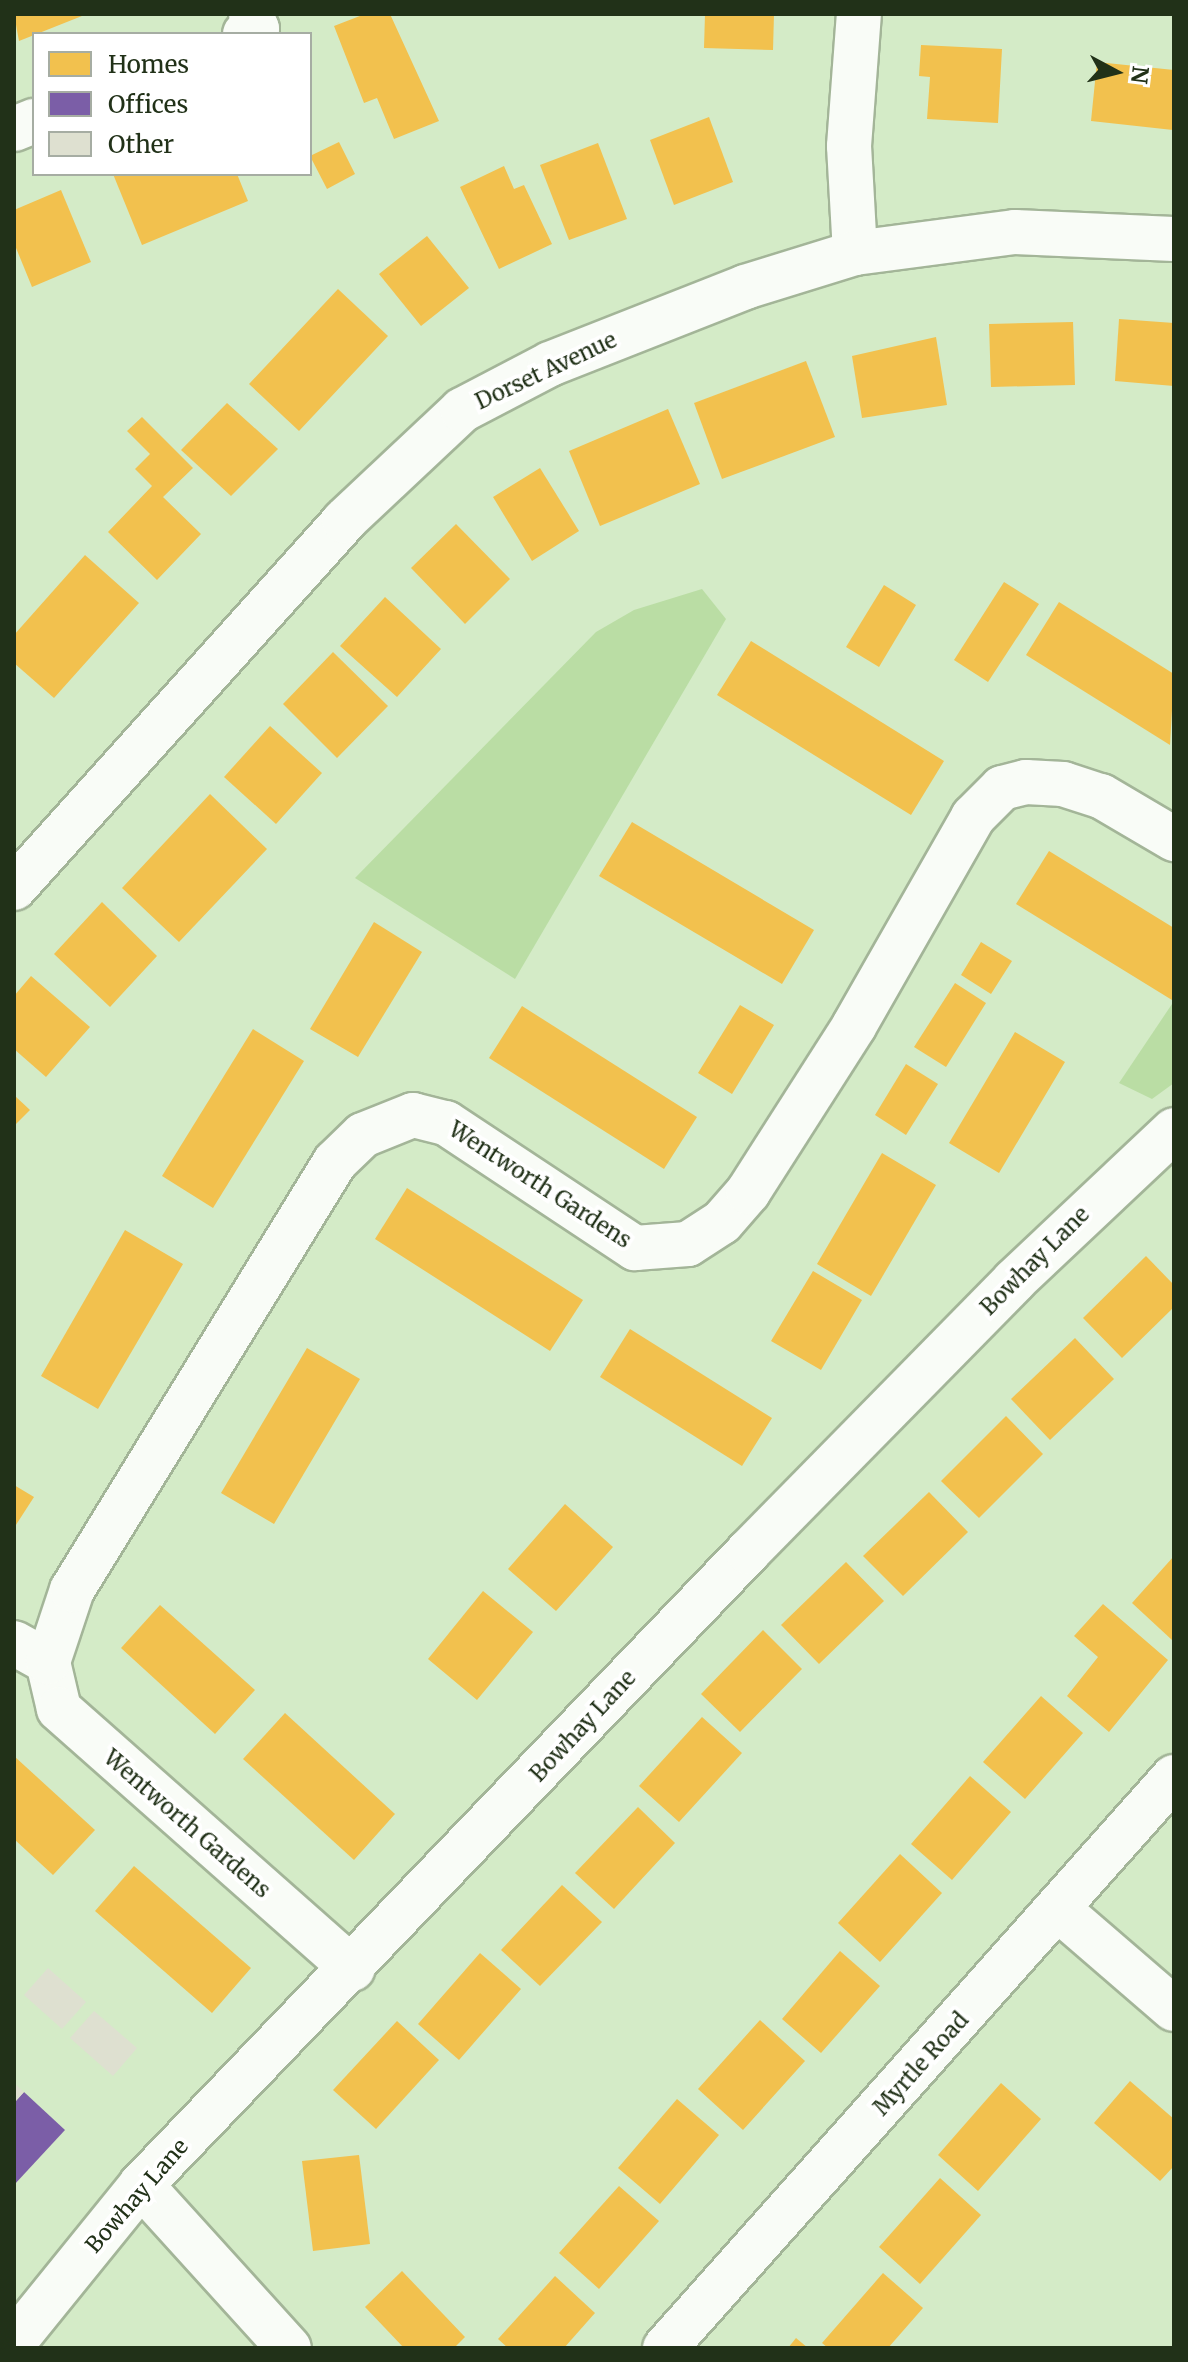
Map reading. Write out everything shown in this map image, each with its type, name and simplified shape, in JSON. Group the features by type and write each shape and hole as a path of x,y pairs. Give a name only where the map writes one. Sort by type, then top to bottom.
{"street":[{"path":"855,253 849,146 859,14"},
{"name":"Dorset Avenue","path":"14,888 344,521 462,410 550,364 769,278 855,253 1015,232 1174,239"},
{"name":"Wentworth Gardens","path":"353,1969 59,1709 31,1652 335,1162 363,1135 413,1115 446,1123 635,1248 688,1244 722,1222 748,1192 854,1026 973,817 1002,788 1026,782 1063,784 1101,796 1174,839"},
{"name":"Bowhay Lane","path":"14,2342 141,2185 353,1969 758,1541 1014,1281 1174,1130"},
{"name":"Myrtle Road","path":"665,2348 1174,1777"},
{"path":"1058,1909 1174,2009"},
{"path":"141,2185 289,2348"}],"green space":[{"path":"702,589 726,619 515,979 355,878 596,632 634,610"},
{"path":"1174,1001 1174,1083 1152,1099 1119,1083"}],"building: Homes":[{"path":"14,14 87,14 42,32 32,32 32,36 19,41"},
{"path":"365,14 390,14 439,121 394,139 377,98 364,103 334,26"},
{"path":"705,14 774,14 773,50 704,48"},
{"path":"921,45 1002,49 998,123 927,119 930,77 919,76"},
{"path":"1097,62 1174,70 1173,130 1091,121"},
{"path":"709,117 733,182 674,205 650,140"},
{"path":"339,142 355,174 327,189 312,155"},
{"path":"598,143 627,219 569,240 540,165"},
{"path":"504,166 514,189 524,185 552,244 499,269 460,187"},
{"path":"114,176 238,176 248,201 142,245"},
{"path":"61,190 91,262 32,287 14,243 14,210"},
{"path":"427,236 469,288 421,326 379,274"},
{"path":"338,289 388,336 299,431 249,384"},
{"path":"1119,319 1174,323 1174,386 1115,381"},
{"path":"1073,322 1075,385 991,387 989,324"},
{"path":"936,337 947,405 862,418 852,356"},
{"path":"806,361 835,437 722,479 694,403"},
{"path":"227,403 278,449 231,496 181,450"},
{"path":"668,409 700,484 600,526 569,451"},
{"path":"142,417 193,468 163,497 201,534 157,580 108,532 152,486 135,469 150,454 127,431"},
{"path":"540,468 579,531 532,561 493,497"},
{"path":"456,524 510,579 465,624 411,568"},
{"path":"85,555 139,603 54,698 14,663 14,635"},
{"path":"1004,582 1039,604 988,682 954,660"},
{"path":"884,585 916,605 879,667 846,647"},
{"path":"385,597 441,649 397,697 340,646"},
{"path":"1059,602 1174,674 1170,745 1026,655"},
{"path":"751,641 944,761 911,815 717,695"},
{"path":"333,652 388,706 337,758 283,704"},
{"path":"270,726 322,773 276,824 224,777"},
{"path":"210,794 267,849 179,942 122,888"},
{"path":"632,822 814,930 782,984 599,876"},
{"path":"1049,851 1174,928 1172,1000 1016,904"},
{"path":"102,902 157,956 110,1007 54,954"},
{"path":"374,922 422,952 358,1057 310,1029"},
{"path":"981,942 1012,961 991,994 961,975"},
{"path":"31,976 90,1027 46,1077 14,1049 14,996"},
{"path":"955,983 986,1003 946,1067 914,1047"},
{"path":"740,1005 774,1025 732,1094 698,1073"},
{"path":"522,1006 697,1117 664,1169 489,1058"},
{"path":"253,1029 304,1061 213,1208 162,1176"},
{"path":"1015,1032 1065,1062 999,1173 949,1143"},
{"path":"906,1064 938,1084 906,1135 875,1115"},
{"path":"14,1095 30,1110 14,1126"},
{"path":"882,1153 936,1185 871,1296 817,1264"},
{"path":"407,1188 583,1300 550,1351 375,1239"},
{"path":"125,1230 183,1264 98,1409 41,1376"},
{"path":"1146,1256 1174,1285 1174,1307 1122,1358 1083,1318"},
{"path":"813,1271 862,1300 821,1370 771,1341"},
{"path":"630,1329 772,1418 742,1466 600,1377"},
{"path":"1075,1338 1114,1379 1050,1440 1011,1399"},
{"path":"307,1348 360,1379 274,1524 221,1493"},
{"path":"1006,1416 1043,1454 979,1518 941,1481"},
{"path":"14,1485 34,1497 14,1528"},
{"path":"929,1492 968,1532 903,1596 863,1556"},
{"path":"565,1504 613,1547 556,1611 508,1569"},
{"path":"1174,1556 1174,1638 1172,1640 1132,1603"},
{"path":"846,1562 884,1601 819,1664 781,1625"},
{"path":"483,1591 533,1632 477,1700 428,1659"},
{"path":"1103,1604 1168,1660 1109,1732 1067,1696 1098,1657 1074,1636"},
{"path":"160,1605 255,1690 215,1734 121,1648"},
{"path":"763,1630 802,1669 740,1732 701,1694"},
{"path":"1041,1696 1083,1733 1025,1799 983,1762"},
{"path":"285,1713 395,1814 354,1860 243,1759"},
{"path":"702,1717 742,1753 679,1822 639,1786"},
{"path":"14,1756 95,1830 53,1875 14,1839"},
{"path":"970,1776 1011,1812 952,1880 911,1844"},
{"path":"638,1807 675,1843 614,1909 575,1873"},
{"path":"900,1854 942,1893 880,1962 838,1923"},
{"path":"134,1866 251,1968 212,2013 95,1911"},
{"path":"562,1885 602,1922 540,1986 501,1950"},
{"path":"840,1951 880,1986 821,2053 782,2019"},
{"path":"480,1953 521,1989 459,2060 418,2024"},
{"path":"760,2020 805,2061 743,2130 698,2089"},
{"path":"397,2021 439,2060 376,2129 333,2090"},
{"path":"1130,2081 1174,2119 1174,2166 1160,2181 1094,2123"},
{"path":"1001,2083 1041,2119 978,2191 938,2155"},
{"path":"677,2099 719,2135 660,2204 618,2168"},
{"path":"359,2155 370,2244 313,2251 302,2161"},
{"path":"940,2178 981,2215 920,2284 879,2247"},
{"path":"619,2186 659,2221 599,2289 559,2253"},
{"path":"402,2271 465,2337 454,2348 404,2348 365,2307"},
{"path":"883,2273 923,2308 888,2348 828,2348 822,2343"},
{"path":"555,2276 595,2313 564,2348 508,2348 498,2339"},
{"path":"796,2338 808,2348 788,2348"}],"building: Offices":[{"path":"24,2092 65,2130 14,2185 14,2103"}],"building: Other":[{"path":"48,1968 86,2002 62,2029 24,1995"},
{"path":"94,2011 137,2048 113,2076 70,2038"},
{"path":"14,2083 24,2092 14,2103"}]}
